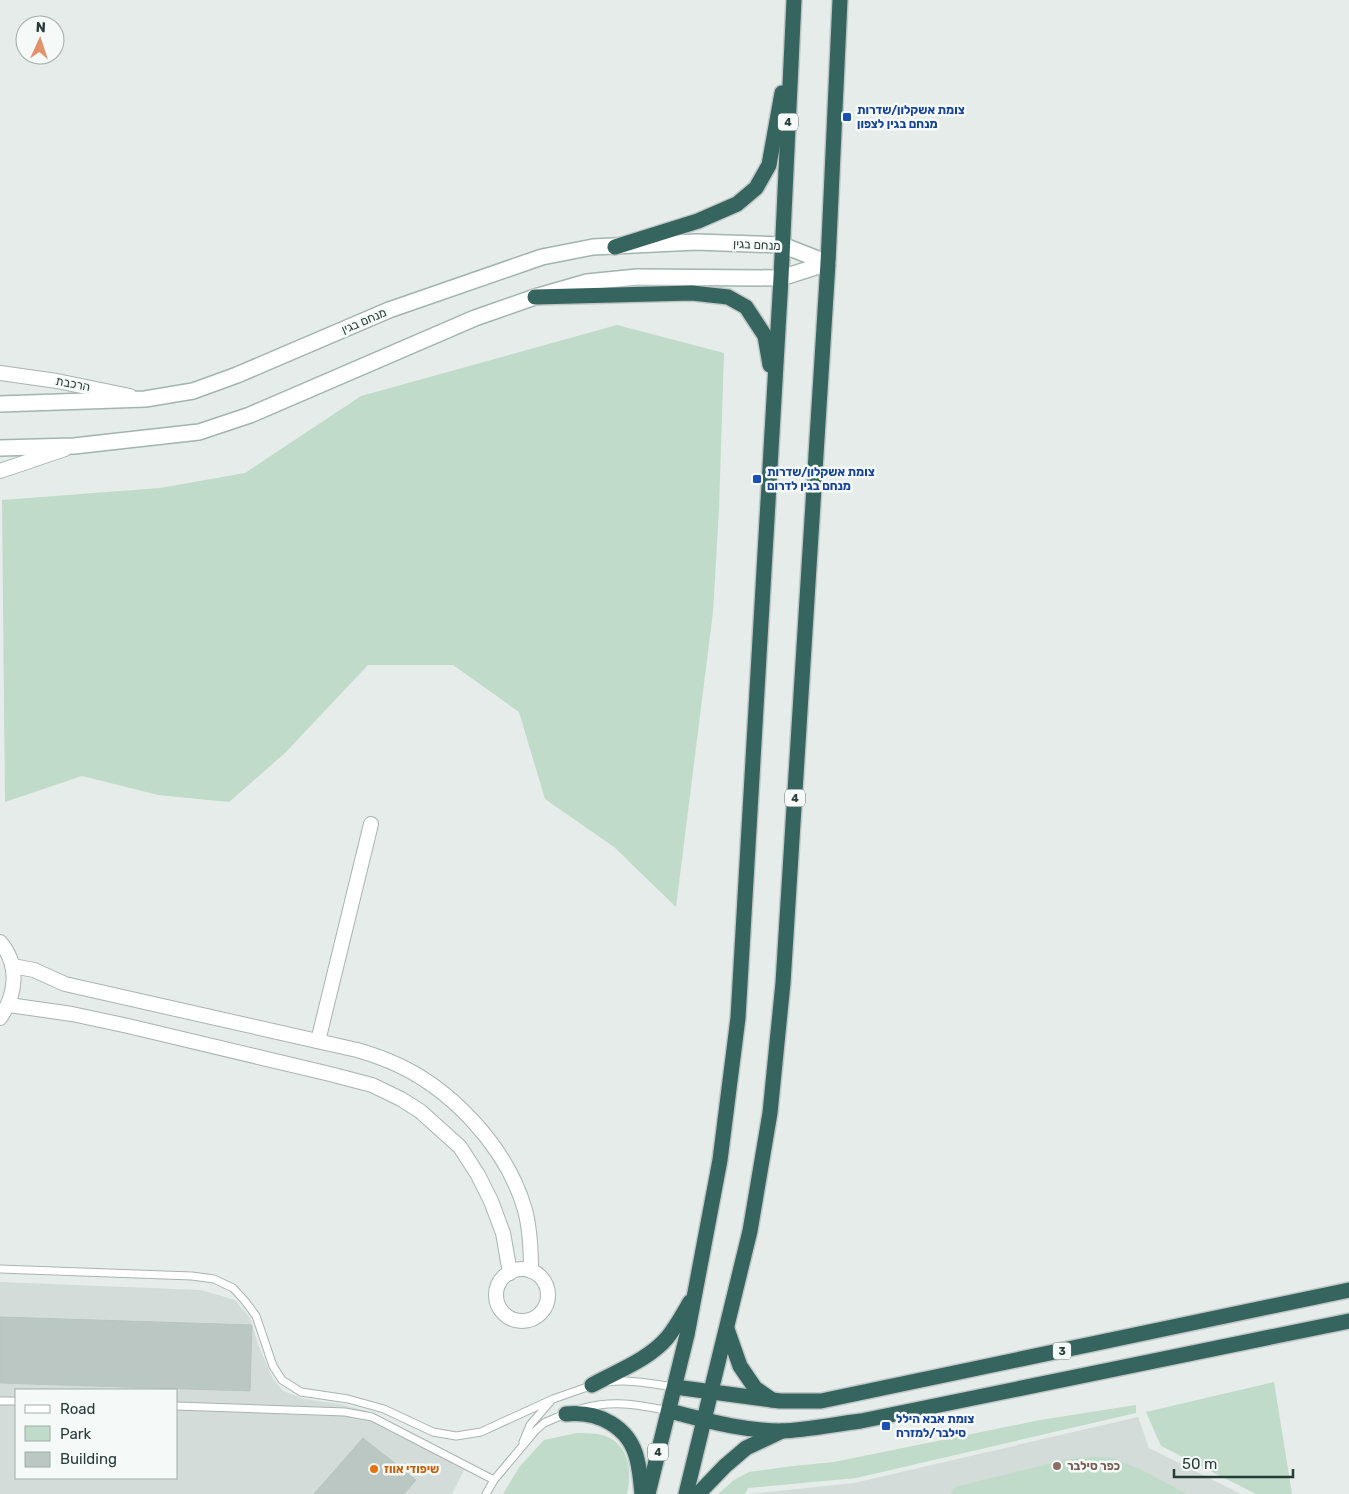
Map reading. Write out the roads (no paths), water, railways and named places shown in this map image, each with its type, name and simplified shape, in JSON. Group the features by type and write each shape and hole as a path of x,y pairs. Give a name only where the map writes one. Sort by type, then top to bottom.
{"highway":[{"name":"4","path":"648,1494 675,1387 694,1297 724,1137 738,1018 781,278 794,0"},
{"name":"4","path":"686,1494 750,1231 770,1113 783,984 828,263 840,0"},
{"path":"615,247 698,221 737,204 756,188 769,165 793,32"},
{"path":"535,296 692,293 728,297 746,307 765,336 774,392"},
{"name":"3","path":"675,1387 773,1401 821,1401 1349,1290"},
{"path":"592,1385 612,1373 635,1364 666,1338 694,1297"},
{"name":"3","path":"668,1411 748,1428 782,1431 861,1421 1349,1321"},
{"path":"727,1328 740,1366 755,1388 773,1401"},
{"path":"566,1414 587,1414 608,1420 625,1434 637,1458 642,1494"},
{"path":"698,1494 724,1466 746,1448 782,1431"}],"main road":[{"name":"מנחם בגין","path":"0,404 146,399 193,391 237,375 389,310 542,257 593,247 696,242 782,245 828,263"},
{"path":"0,448 74,446 199,432 250,415 475,318 535,296 587,282 637,277 781,278 828,263"}],"street":[{"name":"הרכבת","path":"0,373 57,381 146,399"},
{"path":"0,471 74,446"},
{"path":"318,1041 371,824"},
{"path":"0,942 5,948 13,966 14,986 9,1005 0,1018"},
{"path":"13,966 34,970 65,984 357,1050 391,1062 419,1077 439,1090 464,1111 489,1139 505,1164 525,1211 531,1271"},
{"path":"9,1005 72,1014 128,1026 330,1074 372,1085 401,1099 420,1112 460,1147 491,1201 503,1233 510,1273"},
{"path":"523,1269 531,1271 542,1278 547,1286 549,1296 546,1306 540,1314 531,1320 511,1319 503,1313 498,1304 496,1294 499,1284 510,1273 514,1270 523,1269"}],"lane":[{"path":"0,1269 192,1276 214,1279 232,1288 251,1308 256,1316 273,1366 282,1380 301,1392 348,1399 384,1409 433,1432 456,1436 481,1432 553,1399 592,1385 618,1381 642,1382 675,1387"},
{"path":"521,1450 530,1425 553,1399"},
{"path":"0,1401 15,1401"},
{"path":"486,1494 494,1480 544,1423 566,1414 614,1403 637,1404 668,1411"},
{"path":"178,1406 344,1412 372,1417 494,1480"}],"place":[{"name":"צומת אשקלון/שדרות מנחם בגין לצפון","path":"847,117"},
{"name":"צומת אשקלון/שדרות מנחם בגין לדרום","path":"757,479"},
{"name":"צומת אבא הילל סילבר/למזרח","path":"886,1426"},
{"name":"כפר סילבר","path":"1057,1466"},
{"name":"שיפודי אווז","path":"374,1469"}]}
